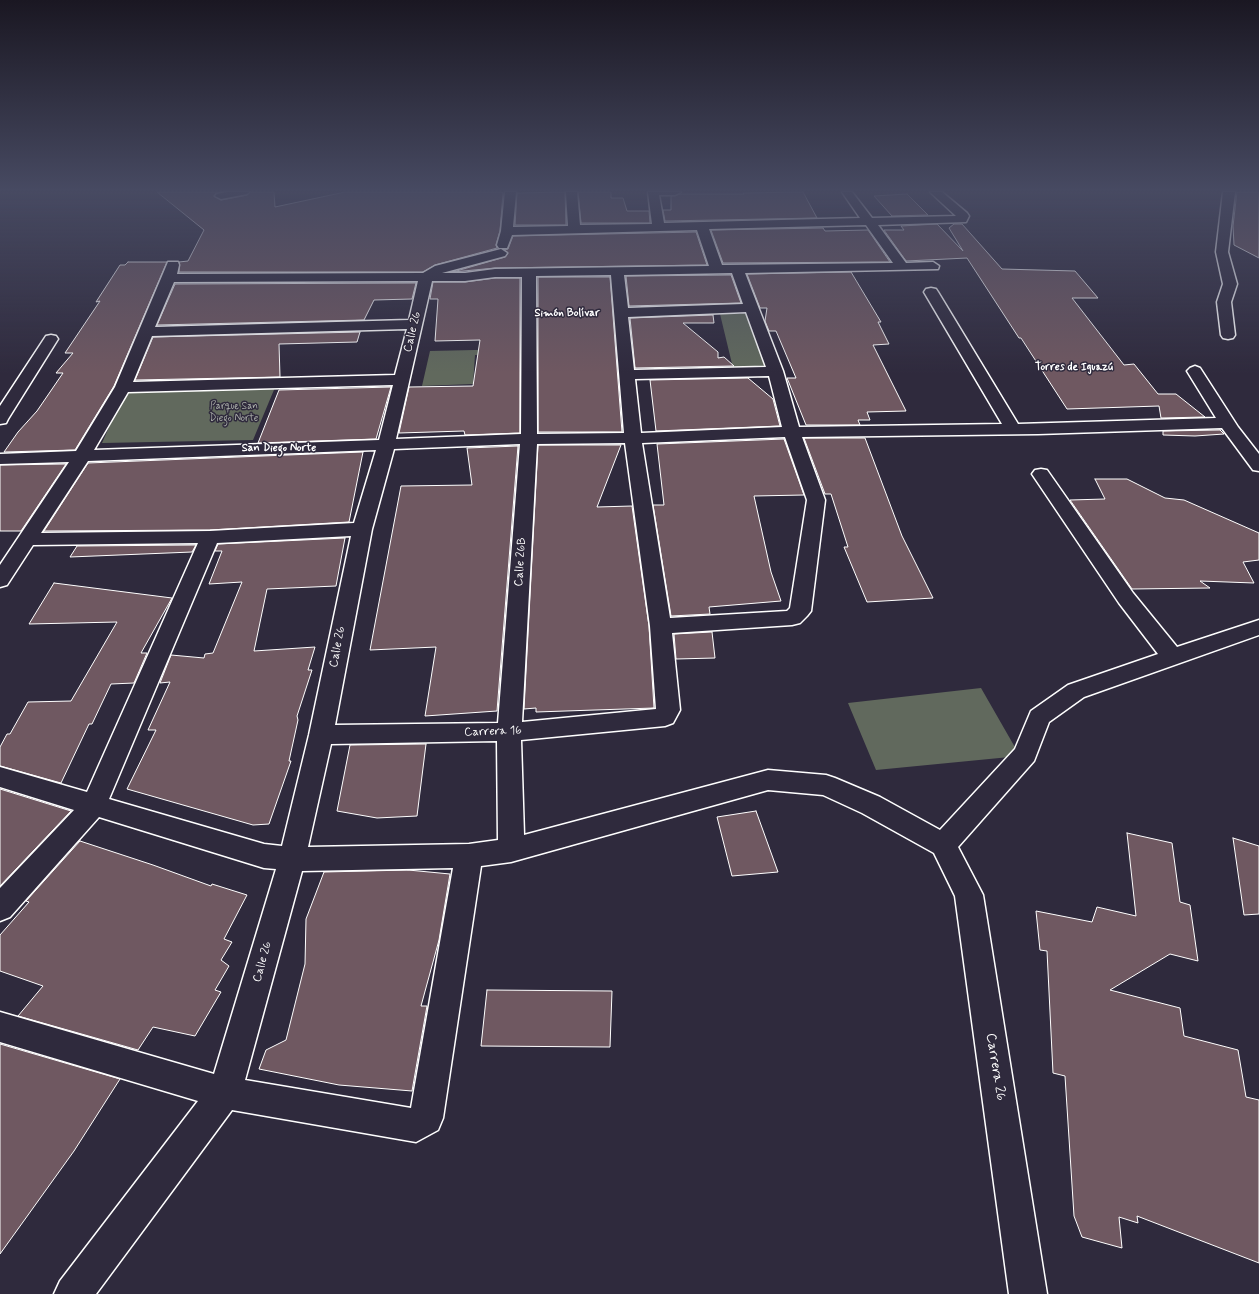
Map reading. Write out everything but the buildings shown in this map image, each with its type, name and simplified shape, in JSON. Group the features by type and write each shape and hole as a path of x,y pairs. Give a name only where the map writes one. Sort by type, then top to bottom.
{"street":[{"path":"711,252 717,269"},
{"path":"892,252 903,267"},
{"path":"1222,252 1230,284 1224,302 1228,335"},
{"path":"495,273 501,253"},
{"path":"426,277 440,269 501,253"},
{"path":"0,580 82,456 123,387 171,271 465,277 495,273 529,274 717,269 933,266"},
{"path":"617,271 633,438 661,626 792,618 800,611 816,500 792,432 775,371 737,269"},
{"name":"Calle 26B","path":"511,850 509,732 529,439 529,274"},
{"name":"Calle 26","path":"225,1093 292,859 321,734 362,529 381,467 385,444 426,277"},
{"path":"931,292 1013,429"},
{"path":"620,313 752,308"},
{"path":"147,332 415,324"},
{"path":"0,419 52,339"},
{"path":"627,375 775,371"},
{"path":"1195,371 1227,423 1259,466"},
{"path":"123,387 401,380"},
{"path":"0,459 529,439 633,438 792,432 1013,429 1227,423"},
{"path":"1041,474 1126,598 1172,657"},
{"path":"26,539 210,537 362,529"},
{"path":"0,908 94,805 210,537"},
{"name":"Carrera 16","path":"321,734 509,732 665,717 668,710 661,626"},
{"path":"0,777 264,856 292,859 469,856 511,850 768,780 826,785 871,805 943,845 1025,754 1039,717 1076,691 1259,627"},
{"name":"Carrera 26","path":"943,845 969,895 1028,1294"},
{"path":"0,1027 225,1093 416,1125 426,1118 469,856"},
{"path":"73,1294 225,1093"}],"green space":[{"path":"720,314 747,314 766,366 733,368"},
{"path":"519,349 519,354 475,355 473,384 422,386 430,351"},
{"name":"Parque San Diego Norte","path":"276,385 253,440 102,443 126,389"},
{"path":"981,688 1020,756 876,770 848,703"}],"district":[{"name":"Simón Bolívar","path":"567,314"},
{"name":"Torres de Iguazú","path":"1074,368"},
{"name":"San Diego Norte","path":"279,449"}]}
